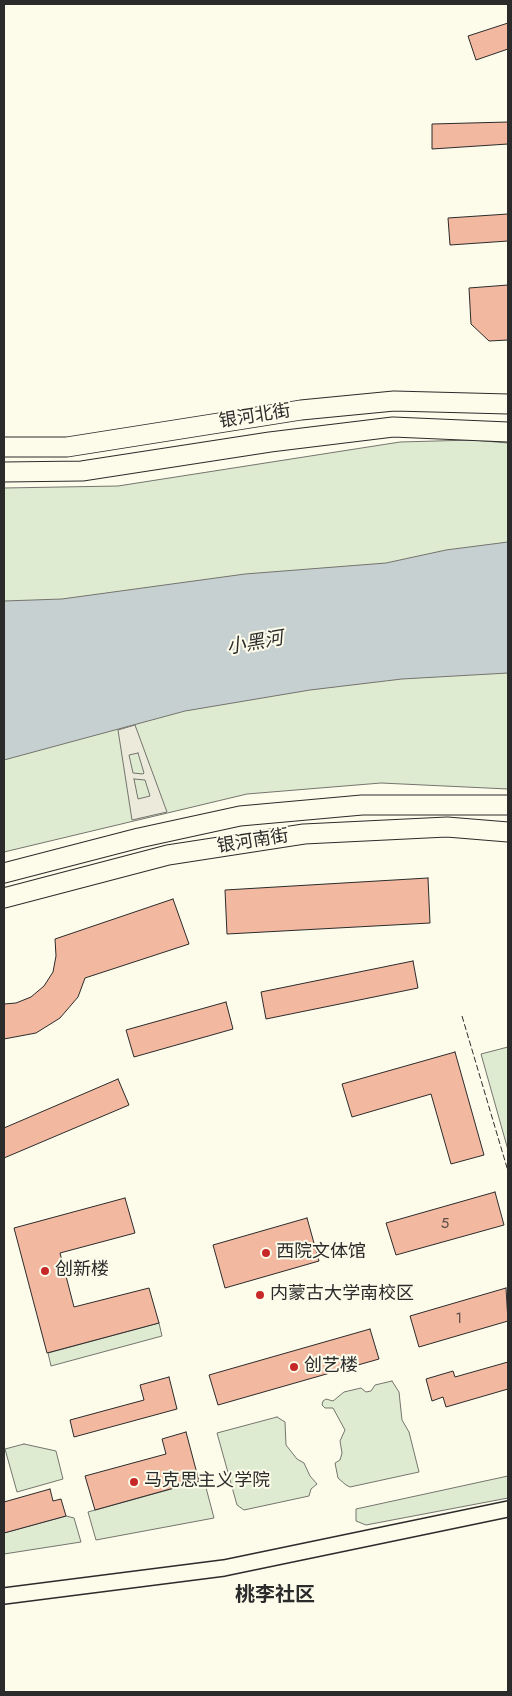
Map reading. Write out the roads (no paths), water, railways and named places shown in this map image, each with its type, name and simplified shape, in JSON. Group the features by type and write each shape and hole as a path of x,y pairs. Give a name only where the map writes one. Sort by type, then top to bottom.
{"main road":[{"name":"银河北街","path":"4,447 67,447 301,410 394,401 508,404"},
{"name":"银河北街","path":"4,472 82,471 270,442 393,427 508,432"},
{"name":"银河南街","path":"4,873 139,838 240,816 362,805 508,805"},
{"name":"银河南街","path":"4,898 168,855 304,834 447,827 508,832"}],"street":[{"path":"4,1596 224,1568 508,1509"}],"water":[{"name":"小黑河","path":"508,542 508,673 402,679 310,690 185,711 4,760 4,601 62,599 245,574 386,563 446,550"}],"place":[{"name":"西院文体馆","path":"266,1253"},
{"name":"创新楼","path":"45,1271"},
{"name":"内蒙古大学南校区","path":"260,1295"},
{"name":"创艺楼","path":"294,1367"},
{"name":"马克思主义学院","path":"134,1482"}],"district":[{"name":"桃李社区","path":"275,1596"}]}
